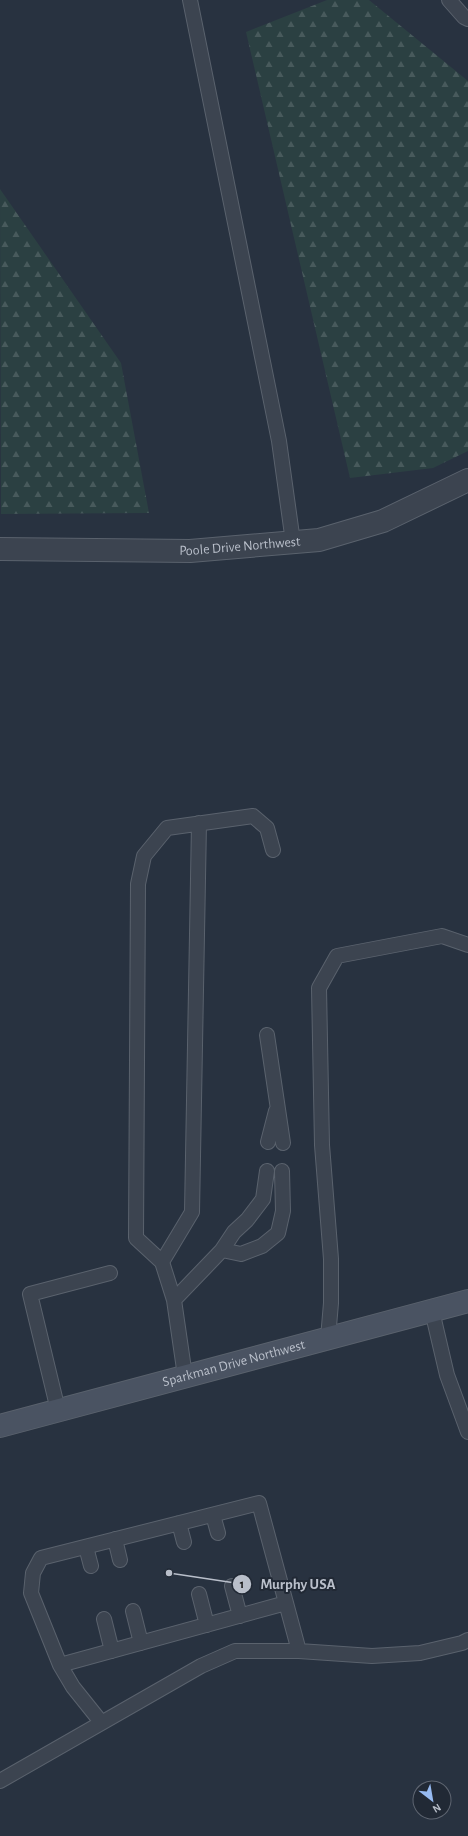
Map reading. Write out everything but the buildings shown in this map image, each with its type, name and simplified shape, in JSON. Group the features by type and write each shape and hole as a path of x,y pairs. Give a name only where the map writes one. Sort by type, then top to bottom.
{"main road":[{"name":"Sparkman Drive Northwest","path":"0,1426 468,1301"}],"street":[{"name":"Poole Drive Northwest","path":"0,549 190,551 319,540 383,521 468,480"}],"lane":[{"path":"190,0 279,441 292,542"},
{"path":"449,0 464,17 468,19"},
{"path":"185,1376 174,1300 162,1262 136,1238 138,884 144,856 167,828 253,816 267,828 273,850"},
{"path":"162,1262 192,1212 199,823"},
{"path":"328,1338 331,1303 331,1259 322,1145 320,988 337,956 442,936 468,945"},
{"path":"267,1035 283,1143"},
{"path":"268,1142 278,1106"},
{"path":"174,1300 222,1250 234,1232 247,1220 263,1199 266,1171"},
{"path":"222,1250 241,1254 262,1246 278,1233 283,1211 282,1171"},
{"path":"58,1410 30,1294 110,1273"},
{"path":"432,1311 448,1375 468,1432"},
{"path":"101,1722 73,1687 60,1665 31,1593 33,1573 41,1558 259,1503 299,1651"},
{"path":"213,1515 218,1534"},
{"path":"179,1523 184,1542"},
{"path":"115,1539 120,1560"},
{"path":"86,1547 91,1566"},
{"path":"232,1586 240,1616"},
{"path":"199,1594 207,1625"},
{"path":"60,1665 286,1603"},
{"path":"133,1611 141,1643"},
{"path":"104,1619 112,1651"},
{"path":"0,1780 201,1666 235,1651 299,1651 372,1656 420,1653 462,1643 468,1640"}],"green space":[{"path":"327,0 369,0 468,81 468,451 433,468 350,478 246,32"},
{"path":"0,189 121,363 149,513 1,514"}],"place":[{"name":"Murphy USA","path":"169,1573"}]}
